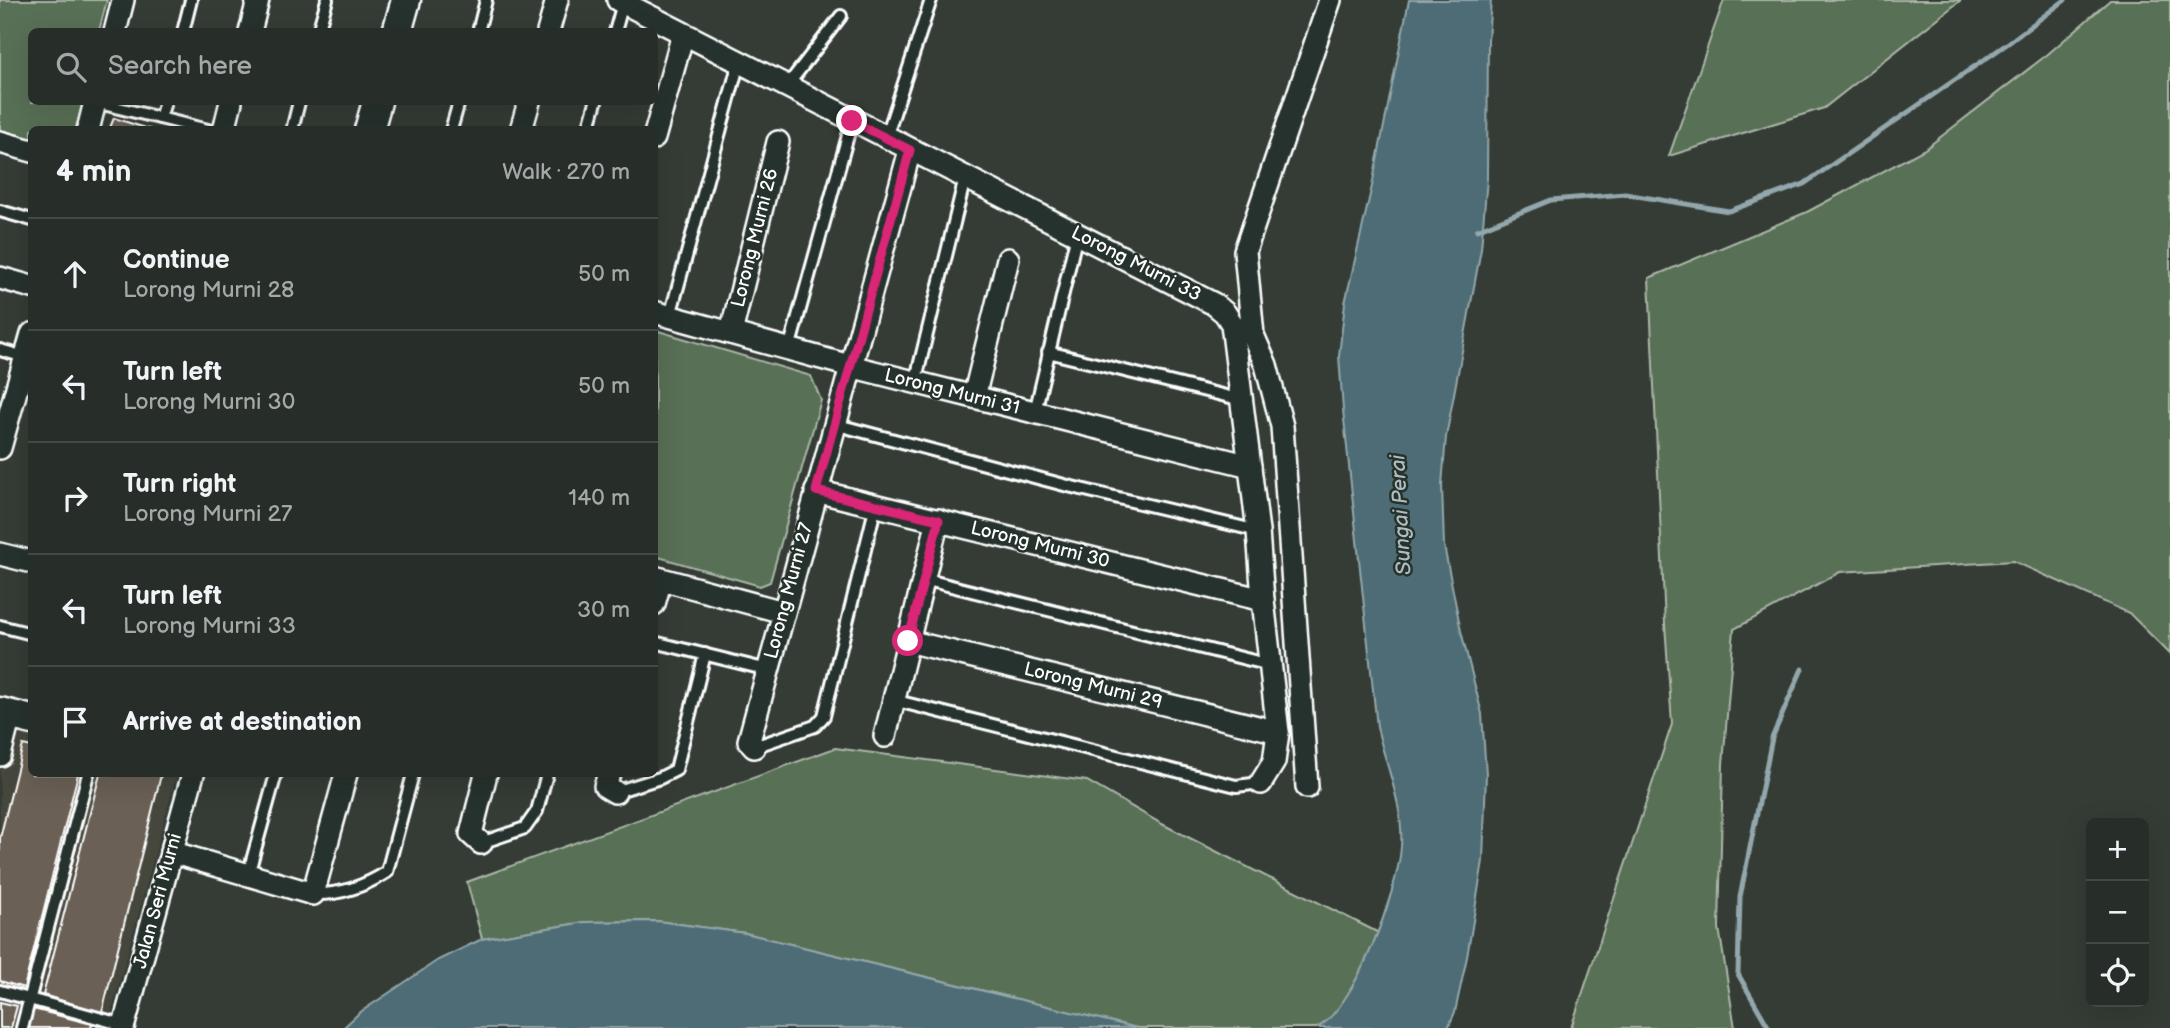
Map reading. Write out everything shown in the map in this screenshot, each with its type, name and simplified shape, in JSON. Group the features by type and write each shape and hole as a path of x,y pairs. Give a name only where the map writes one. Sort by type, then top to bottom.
{"street":[{"path":"116,28 123,0"},
{"path":"251,28 258,0"},
{"path":"398,28 406,0"},
{"path":"549,28 556,0"},
{"path":"1307,787 1282,426 1266,365 1253,335 1245,251 1330,0"},
{"name":"Lorong Murni 33","path":"621,1 1214,304 1225,313 1232,324 1242,400 1278,732 1274,762 1261,783"},
{"path":"657,126 683,34"},
{"path":"89,126 94,105"},
{"path":"225,126 230,105"},
{"path":"370,126 376,105"},
{"path":"522,126 528,105"},
{"path":"0,142 28,150"},
{"name":"Lorong Murni 26","path":"732,333 778,142"},
{"name":"Lorong Murni 27","path":"754,747 749,741 910,150"},
{"path":"974,397 1008,259"},
{"path":"0,278 28,286"},
{"name":"Lorong Murni 31","path":"662,314 915,383 1250,466"},
{"path":"0,448 4,417 28,347"},
{"name":"Lorong Murni 30","path":"816,491 1263,600"},
{"path":"885,736 939,520"},
{"path":"0,554 28,561"},
{"path":"658,578 783,612"},
{"name":"Lorong Murni 29","path":"908,641 1278,732"},
{"path":"0,755 14,716"},
{"name":"Jalan Seri Murni","path":"124,1027 192,777"},
{"path":"172,852 313,894 345,777"},
{"path":"481,843 471,834 485,777"}],"lane":[{"path":"184,28 191,0"},
{"path":"319,28 327,0"},
{"path":"479,28 486,0"},
{"path":"886,138 931,0"},
{"path":"616,28 621,1"},
{"path":"788,86 841,16"},
{"path":"662,314 738,62"},
{"path":"107,105 192,126"},
{"path":"160,118 163,105"},
{"path":"293,126 298,105"},
{"path":"452,126 458,105"},
{"path":"589,126 595,105"},
{"path":"789,349 852,121"},
{"path":"915,383 965,178"},
{"path":"0,211 28,219"},
{"path":"1035,412 1077,234"},
{"path":"0,350 25,357"},
{"path":"1048,352 1242,400"},
{"path":"834,424 1069,486 1258,531"},
{"path":"754,747 815,726 824,716 876,505"},
{"path":"923,579 1270,665"},
{"path":"0,626 28,633"},
{"path":"658,643 768,670"},
{"path":"612,783 660,778 676,770 705,654"},
{"path":"893,700 1236,786 1261,783"},
{"path":"22,1028 87,777"},
{"path":"248,875 275,777"},
{"path":"313,894 327,895 369,884 387,872 412,777"},
{"path":"481,843 525,828 537,811 546,777"},
{"path":"0,991 124,1027"}],"shaded area":[{"path":"0,726 28,733 28,777 176,777 107,1028 0,1028"}],"green space":[{"path":"0,0 107,0 100,28 28,28 28,105 82,105 77,126 28,126 28,145 0,137"},
{"path":"1724,0 1961,0 1824,108 1669,156"},
{"path":"2110,0 2170,0 2170,654 2129,613 2013,561 1840,572 1734,629 1723,764 1719,928 1735,1028 1571,1028 1672,724 1649,278 1807,212 1925,149 2048,54"},
{"path":"658,331 811,376 821,400 770,582 760,586 658,557"},
{"path":"835,748 1087,781 1162,824 1379,933 1345,999 1337,1011 1317,1028 1137,1028 745,933 657,921 585,922 482,939 467,882"}],"water":[{"name":"Sungai Perai","path":"1409,0 1491,0 1488,40 1487,178 1481,249 1446,437 1442,485 1444,546 1461,631 1482,714 1486,774 1483,861 1467,957 1455,1012 1448,1028 1317,1028 1346,997 1372,946 1392,891 1401,847 1397,801 1377,727 1339,356 1345,303 1372,186"},
{"path":"657,921 745,933 1137,1028 343,1028 359,1013 438,960 482,939 585,922"}],"building":[{"path":"114,118 139,126 111,126"},
{"path":"23,745 28,746 28,777 77,777 24,988 0,981 0,838"},
{"path":"99,777 161,777 102,1013 43,995"},
{"path":"0,1002 17,1006 11,1028 0,1028"},
{"path":"33,1009 92,1024 91,1028 28,1028"}],"waterway":[{"path":"1477,230 1551,200 1625,194 1729,211 1804,184 2007,44 2065,0"},
{"path":"1769,1028 1738,974 1740,897 1772,738 1802,669"}],"route":[{"path":"852,121 910,150 816,491 939,520 908,641"}]}
